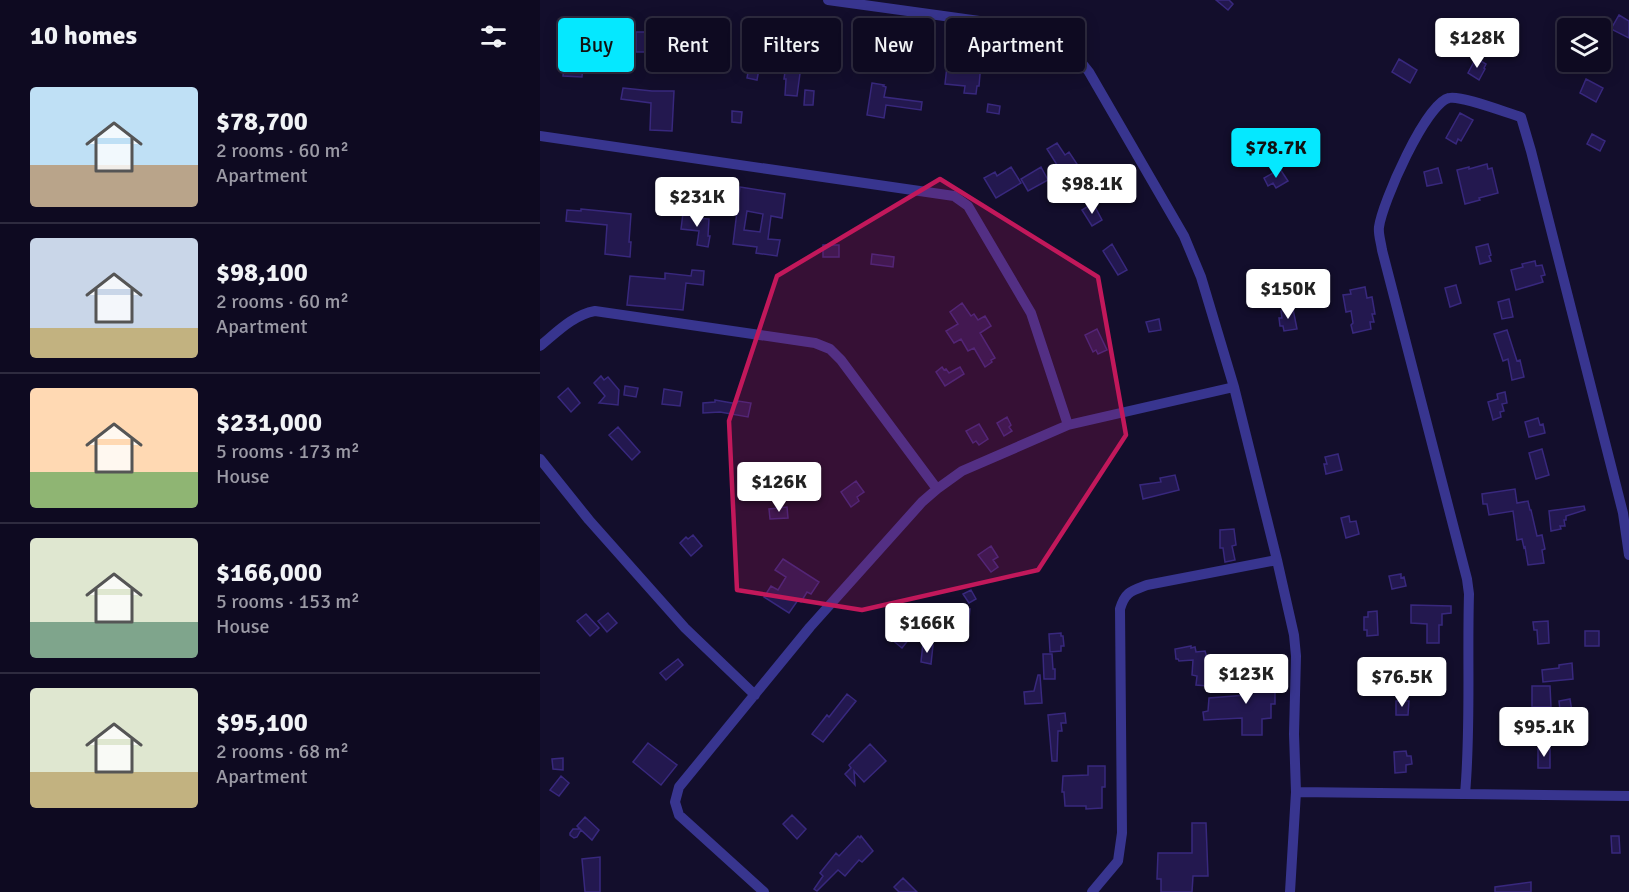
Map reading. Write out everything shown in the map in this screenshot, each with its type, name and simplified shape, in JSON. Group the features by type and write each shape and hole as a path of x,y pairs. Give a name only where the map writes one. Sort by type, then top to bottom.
{"street":[{"path":"828,0 1038,29 1066,43 1089,72 1184,236 1201,277 1234,387 1290,615 1296,656 1294,734 1296,792 1290,892"},
{"path":"1465,794 1469,731 1467,579 1378,228 1402,162 1429,116 1440,103 1449,98 1460,99 1521,117 1623,513 1629,555"},
{"path":"540,136 954,196 968,206 1031,313 1068,425"},
{"path":"540,346 573,319 583,313 595,311 815,343 830,350 841,360 937,489"},
{"path":"765,892 678,815 675,802 679,787 810,627 922,502 962,471 1068,425 1234,387"},
{"path":"540,459 589,520 685,628 755,695"},
{"path":"1092,892 1118,861 1122,833 1120,609 1124,597 1132,590 1147,585 1277,560"},
{"path":"1296,792 1629,796"}],"highlighted area":[{"path":"940,179 1098,277 1126,435 1038,570 862,610 737,590 729,421 777,276"}],"building":[{"path":"1216,0 1229,0 1233,4 1228,10"},
{"path":"1619,15 1629,21 1629,38 1611,29"},
{"path":"636,32 646,32 646,52 636,52"},
{"path":"1476,58 1486,64 1479,80 1468,73"},
{"path":"1399,59 1417,70 1410,83 1392,72"},
{"path":"563,72 582,72 582,77 563,76"},
{"path":"748,72 758,72 757,80 747,78"},
{"path":"785,72 800,72 797,96 785,95 786,79 784,79"},
{"path":"946,72 980,72 976,94 964,93 965,86 945,84"},
{"path":"1586,79 1603,88 1596,102 1580,93"},
{"path":"872,83 886,87 884,97 922,102 921,110 886,105 884,118 867,115"},
{"path":"623,88 674,91 672,131 650,130 651,103 621,99"},
{"path":"805,90 814,91 813,105 804,105"},
{"path":"988,104 1000,106 999,114 987,112"},
{"path":"732,111 742,112 741,123 732,122"},
{"path":"1460,113 1473,120 1461,141 1458,139 1456,144 1446,138"},
{"path":"1592,134 1605,141 1600,151 1587,144"},
{"path":"1057,143 1065,155 1069,152 1095,191 1083,198 1080,192 1067,199 1063,191 1071,187 1047,149"},
{"path":"1487,164 1488,169 1492,168 1498,193 1465,204 1457,170"},
{"path":"1011,167 1021,183 996,198 984,178 995,172 997,176"},
{"path":"1041,167 1048,180 1028,191 1021,179"},
{"path":"1438,168 1442,183 1427,186 1424,172"},
{"path":"1280,169 1288,181 1276,188 1273,183 1268,186 1264,178"},
{"path":"740,187 785,194 782,218 771,216 768,239 780,240 777,256 756,253 757,247 733,244","holes":["747,211 763,214 760,232 744,230"]},
{"path":"1093,203 1102,220 1092,226 1082,210"},
{"path":"581,209 631,214 630,257 605,254 607,225 566,221 567,210 581,211"},
{"path":"683,213 693,214 693,218 709,219 708,247 697,245 699,231 681,229"},
{"path":"1112,244 1127,270 1118,275 1103,251"},
{"path":"1488,244 1491,261 1480,264 1476,247"},
{"path":"823,245 839,245 839,257 823,257"},
{"path":"872,254 894,257 893,267 871,264"},
{"path":"1535,261 1536,266 1542,265 1545,275 1541,276 1543,282 1516,290 1511,270"},
{"path":"692,270 704,271 703,285 686,283 683,310 627,305 630,276 665,279 665,273 691,276"},
{"path":"1456,285 1461,303 1450,307 1445,288"},
{"path":"1365,287 1367,298 1372,297 1374,322 1370,322 1371,329 1353,333 1351,311 1346,312 1343,295 1351,294 1350,290"},
{"path":"1509,299 1513,317 1502,319 1498,302"},
{"path":"962,303 971,316 974,314 978,320 985,316 991,326 980,333 995,358 985,367 974,348 968,351 961,339 954,343 946,331 958,324 950,312"},
{"path":"1293,309 1297,329 1284,331 1283,326 1280,326 1281,311"},
{"path":"1159,319 1161,330 1149,332 1146,322"},
{"path":"1097,329 1107,350 1098,354 1096,350 1093,352 1085,335"},
{"path":"1507,330 1517,361 1520,360 1524,377 1512,380 1508,359 1503,361 1494,334"},
{"path":"942,367 949,373 960,367 964,374 945,386 936,372"},
{"path":"601,376 604,380 608,377 619,390 618,405 599,403 605,396 594,383"},
{"path":"625,386 638,388 636,397 624,395"},
{"path":"568,388 580,403 571,412 558,397"},
{"path":"664,389 682,392 680,406 662,404"},
{"path":"1505,392 1507,403 1502,404 1504,411 1500,412 1501,417 1493,420 1488,402 1498,399 1497,394"},
{"path":"715,400 751,403 748,417 720,412 703,413 703,403 715,402"},
{"path":"1007,417 1012,431 1004,436 997,423"},
{"path":"1538,418 1540,425 1543,424 1545,433 1529,437 1525,422"},
{"path":"979,424 988,439 979,445 976,441 973,443 966,431"},
{"path":"618,427 640,452 632,460 609,435"},
{"path":"1542,449 1549,475 1536,479 1529,453"},
{"path":"1338,454 1342,470 1326,474 1325,457"},
{"path":"1175,475 1179,490 1143,499 1140,485 1161,482 1160,478"},
{"path":"856,481 864,492 857,497 859,501 851,507 841,492"},
{"path":"1515,489 1517,503 1528,501 1537,536 1542,535 1545,549 1542,550 1544,563 1528,565 1522,539 1517,540 1513,511 1489,515 1487,504 1483,504 1482,494"},
{"path":"1584,506 1585,510 1566,516 1565,526 1551,531 1549,511"},
{"path":"787,507 788,518 770,519 769,509"},
{"path":"1349,516 1350,522 1356,521 1359,534 1346,538 1341,518"},
{"path":"1234,529 1236,545 1232,546 1235,560 1225,562 1223,548 1220,548 1220,530"},
{"path":"693,535 702,546 691,556 680,543 686,537 688,539"},
{"path":"991,546 998,557 993,560 998,567 991,572 978,555"},
{"path":"783,559 819,582 811,594 807,592 801,602 798,600 789,613 764,597 771,586 778,590 786,577 775,570"},
{"path":"1401,574 1406,586 1392,589 1389,576"},
{"path":"971,590 976,599 969,603 963,594"},
{"path":"1411,605 1451,606 1451,613 1442,614 1442,625 1439,625 1439,643 1427,643 1427,624 1411,623"},
{"path":"957,608 970,609 968,630 954,628"},
{"path":"1377,611 1378,635 1367,636 1367,630 1364,630 1364,617 1368,617 1368,612"},
{"path":"608,613 617,623 607,632 598,621"},
{"path":"586,614 599,628 590,636 577,621"},
{"path":"1548,621 1549,643 1538,644 1537,630 1534,630 1533,622"},
{"path":"902,625 913,634 902,648 891,639"},
{"path":"1585,631 1599,631 1599,646 1585,646"},
{"path":"1061,633 1064,646 1061,646 1061,651 1050,652 1049,634"},
{"path":"923,643 933,645 931,664 921,662"},
{"path":"1191,646 1191,648 1195,647 1196,652 1205,651 1209,664 1208,686 1196,685 1197,676 1192,675 1193,660 1179,661 1176,659 1175,649"},
{"path":"1043,654 1052,654 1055,679 1044,679"},
{"path":"1238,657 1246,658 1244,673 1236,672"},
{"path":"678,659 683,665 666,680 660,673"},
{"path":"1572,663 1573,679 1543,682 1542,670 1559,668 1559,665"},
{"path":"1246,667 1254,668 1253,677 1268,676 1268,687 1275,686 1275,704 1271,704 1271,718 1262,719 1262,735 1242,735 1242,718 1204,720 1203,712 1208,711 1209,698 1246,695"},
{"path":"1366,669 1379,669 1379,684 1366,685"},
{"path":"1038,675 1040,675 1042,703 1025,704 1024,692 1034,691"},
{"path":"1532,686 1550,686 1551,707 1532,707"},
{"path":"847,694 856,701 823,742 812,734"},
{"path":"1570,699 1573,718 1576,718 1577,736 1563,736 1563,710 1560,710 1559,701"},
{"path":"1396,701 1409,701 1408,715 1396,715"},
{"path":"1065,713 1066,723 1061,723 1062,731 1058,731 1057,761 1052,761 1048,715"},
{"path":"648,743 677,765 661,785 633,762"},
{"path":"870,744 886,761 864,782 854,771 855,785 845,774 851,768 849,765"},
{"path":"1538,749 1550,749 1550,768 1538,768"},
{"path":"1406,751 1407,756 1411,756 1412,764 1406,765 1406,772 1395,773 1394,752"},
{"path":"563,758 563,770 553,769 552,759"},
{"path":"1088,766 1105,766 1102,808 1086,809 1086,806 1065,806 1064,792 1062,792 1063,776 1088,775"},
{"path":"561,776 569,783 559,796 550,790"},
{"path":"792,815 806,829 797,839 783,824"},
{"path":"585,817 599,830 592,840 581,830 577,837 570,835 573,829 580,829 577,826"},
{"path":"1192,823 1206,823 1208,876 1193,876 1192,892 1161,892 1161,879 1157,879 1158,853 1192,853"},
{"path":"858,836 860,838 861,836 873,851 862,862 859,860 845,876 838,870 817,891 814,889 823,876 820,873 836,853 839,856"},
{"path":"1611,836 1619,836 1620,853 1612,853"},
{"path":"600,857 600,892 585,892 582,859"},
{"path":"903,878 917,892 899,892 894,887"},
{"path":"1531,882 1531,892 1495,892 1495,887"}]}
